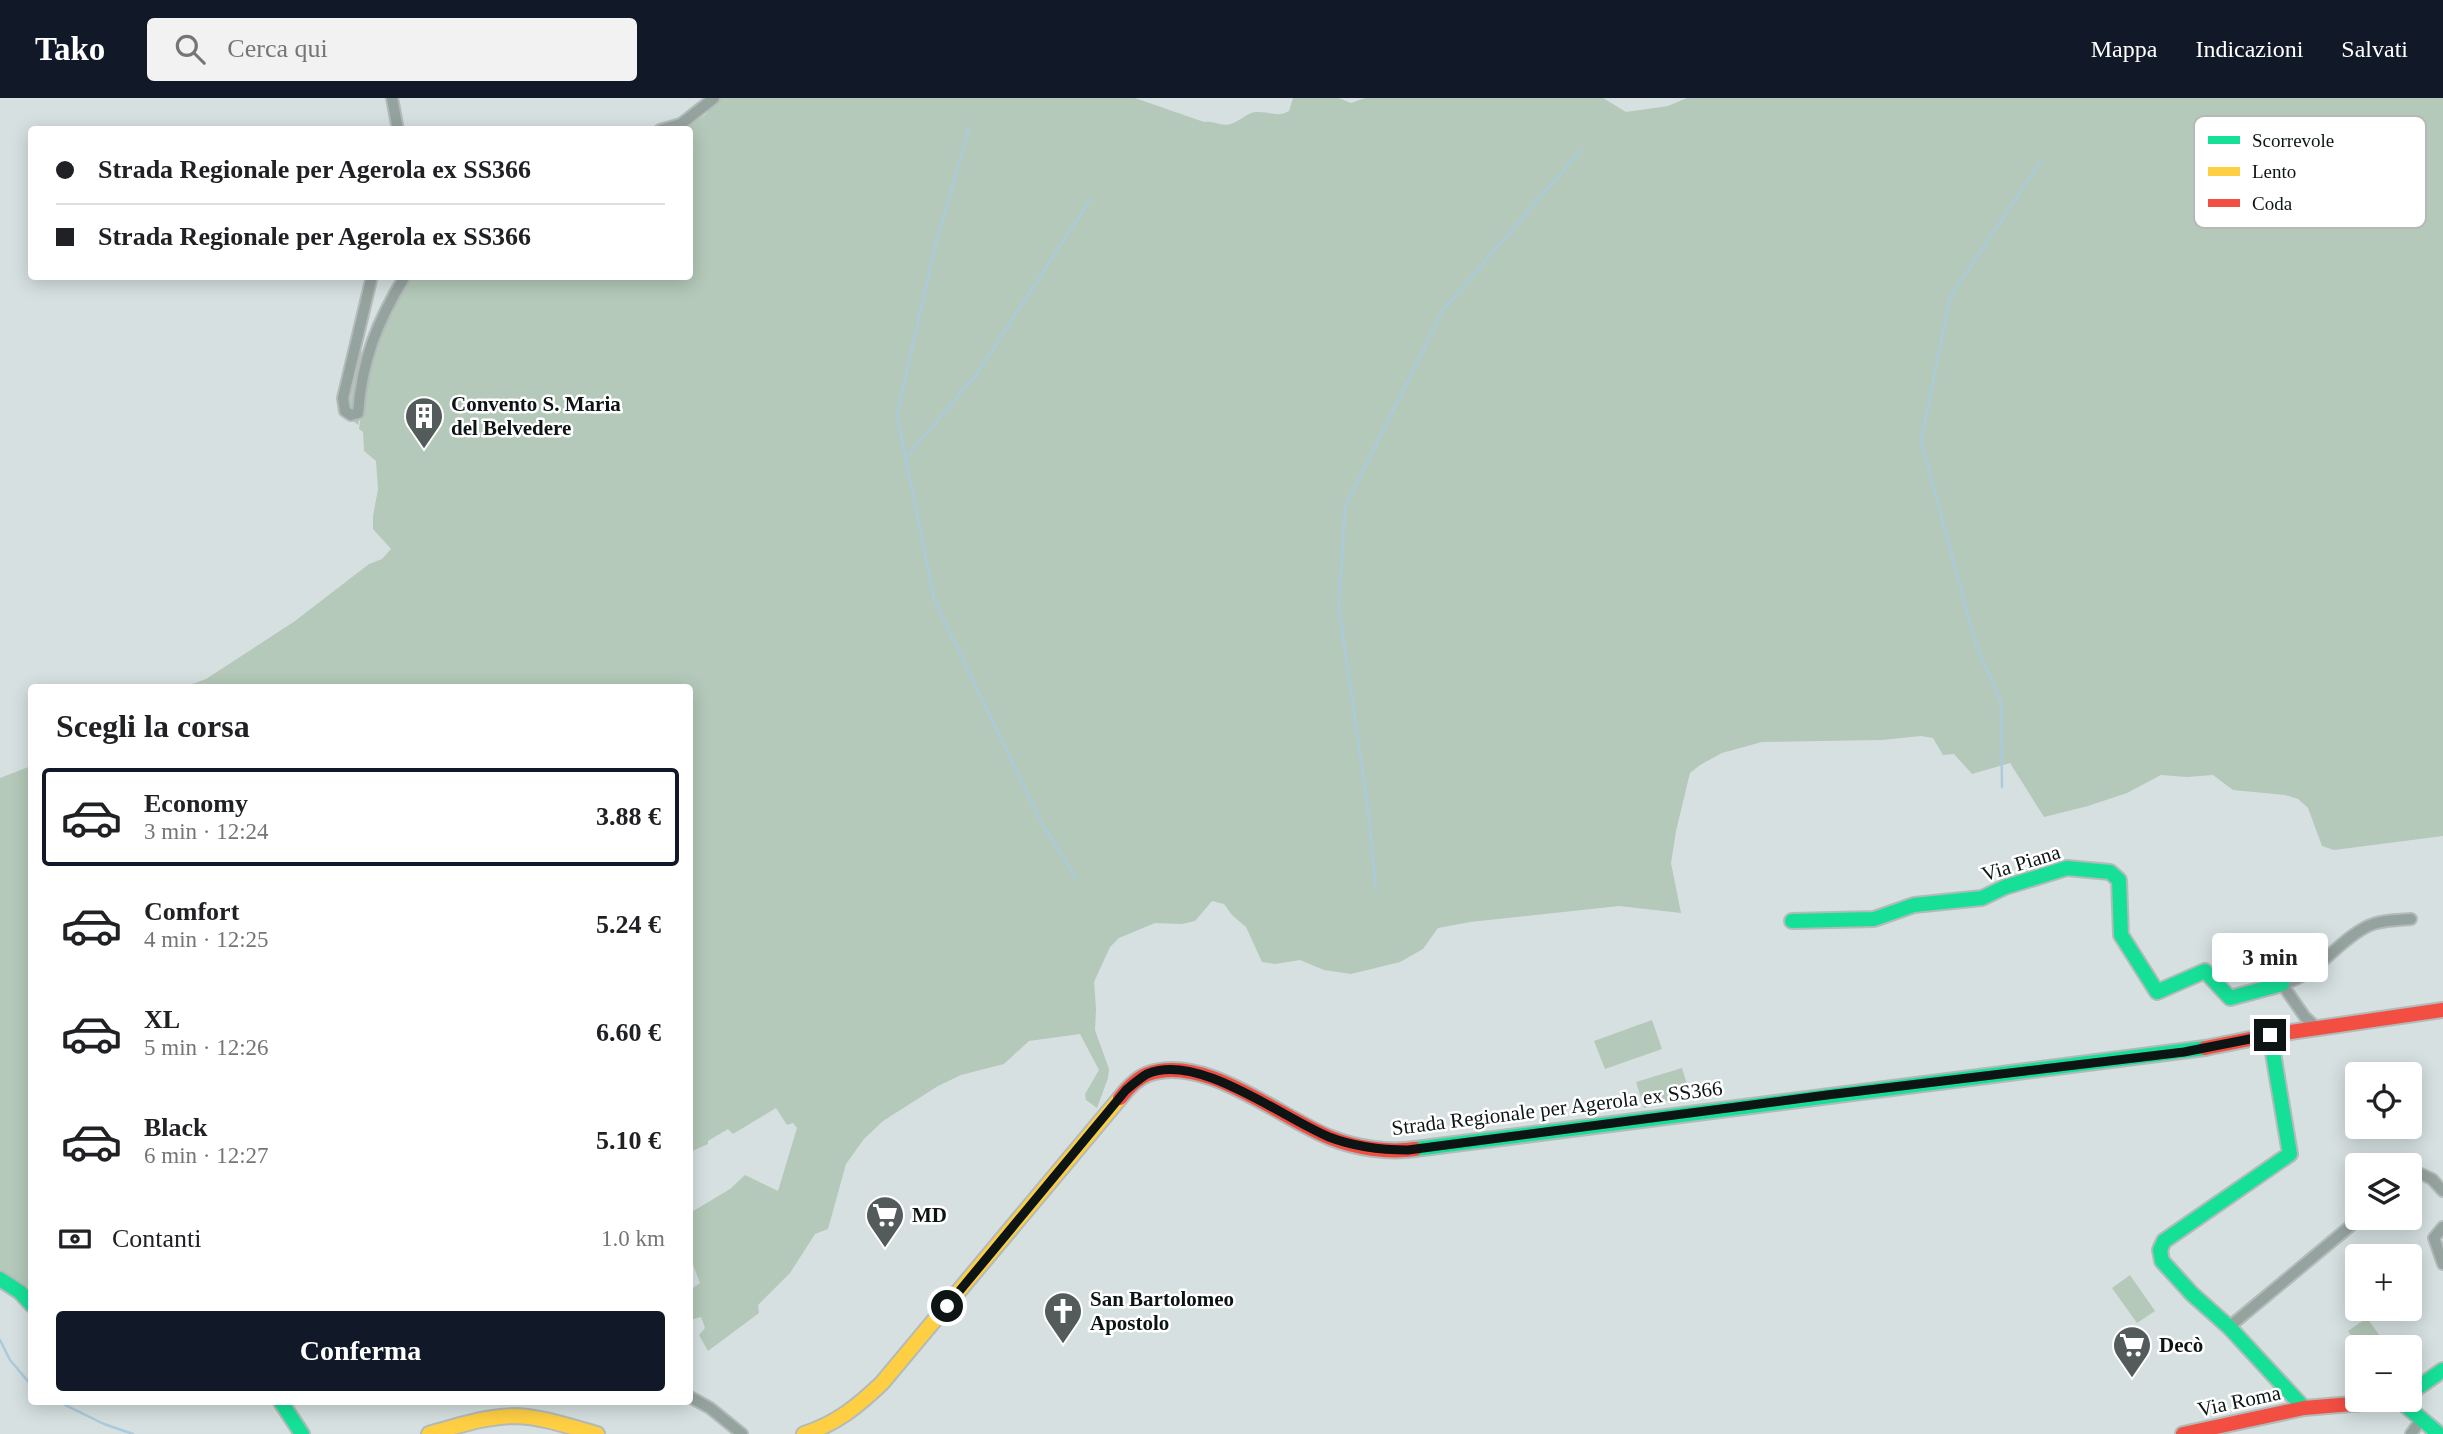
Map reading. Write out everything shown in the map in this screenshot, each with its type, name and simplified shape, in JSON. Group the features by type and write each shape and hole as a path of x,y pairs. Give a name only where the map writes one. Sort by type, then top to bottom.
{"main road":[{"name":"Via Piana","path":"1792,921 1874,919 1914,905 1982,898 2005,887 2067,868 2110,872 2119,880 2121,934 2157,992 2205,971 2214,978 2224,996 2230,998 2282,984"},
{"name":"Strada Regionale per Agerola ex SS366","path":"804,1434 830,1431 882,1383 1126,1090 1147,1074 1169,1069 1187,1069 1210,1076 1329,1137 1359,1147 1408,1150 2184,1052 2270,1035 2443,1010"},
{"path":"2270,1035 2290,1154 2164,1241 2160,1250 2162,1261 2192,1294 2229,1327 2304,1408"},
{"path":"0,1279 28,1301"},
{"path":"2422,1385 2443,1370"},
{"path":"283,1405 302,1434"},
{"name":"Via Roma","path":"2183,1434 2304,1408 2345,1405"},
{"path":"2412,1412 2439,1434"},
{"path":"429,1434 479,1421 526,1416 597,1434"}],"street":[{"path":"392,98 397,126"},
{"path":"674,126 681,124 714,98"},
{"path":"371,280 343,398 345,411 351,415 358,413 360,384 368,349 402,280"},
{"path":"2318,1029 2305,1017 2282,984 2305,974 2369,926 2411,919"},
{"path":"2422,1174 2432,1179 2443,1191"},
{"path":"2443,1227 2434,1238 2443,1264"},
{"path":"2229,1327 2346,1230"},
{"path":"693,1399 710,1408 742,1434"},
{"path":"2411,1434 2421,1420"}],"green space":[{"path":"721,98 1135,98 1204,122 1228,125 1253,112 1285,113 1289,111 1293,98 1339,98 1351,103 1365,98 1603,98 1626,112 1668,106 1687,98 2443,98 2443,836 2334,850 2322,846 2308,808 2298,799 2285,795 2233,790 2213,775 2161,775 2127,793 2044,817 2010,763 1972,774 1954,754 1943,755 1933,738 1921,736 1882,740 1762,742 1722,753 1690,773 1671,863 1681,913 1619,906 1470,922 1438,928 1423,949 1400,962 1351,974 1324,970 1300,960 1275,964 1262,962 1246,927 1224,904 1212,901 1195,921 1182,924 1155,923 1119,938 1110,947 1094,982 1095,1030 1109,1069 1097,1108 1086,1100 1085,1094 1099,1070 1080,1034 1029,1041 1004,1064 961,1075 938,1086 883,1121 864,1139 846,1164 828,1229 815,1234 790,1273 758,1305 759,1313 708,1351 699,1335 705,1328 701,1317 693,1319 693,1288 700,1283 693,1265 693,1211 730,1189 745,1175 778,1191 797,1128 793,1123 787,1125 776,1108 733,1134 728,1129 708,1141 708,1144 693,1151 693,684 192,684 206,679 295,621 369,564 382,559 391,549 373,529 378,489 376,461 364,451 363,432 359,429 361,414 358,425 340,410 340,386 348,349 372,355 389,313 411,280 693,280 693,126 686,126 705,115"},
{"path":"28,767 28,1291 0,1275 0,778"},
{"path":"1652,1020 1662,1049 1605,1069 1594,1041"},
{"path":"1682,1068 1690,1094 1644,1108 1636,1082"},
{"path":"2130,1275 2155,1311 2137,1323 2112,1288"},
{"path":"2363,1321 2369,1321 2379,1335 2351,1335 2348,1331"}],"waterway":[{"path":"969,128 934,251 897,415 934,599 1041,822 1076,878"},
{"path":"1376,888 1367,802 1339,609 1345,507 1443,310 1581,150"},
{"path":"2002,787 2001,702 1976,645 1921,441 1950,297 2041,161"},
{"path":"907,456 976,375 1090,200"},
{"path":"0,1340 10,1360 28,1381"},
{"path":"65,1405 104,1424 133,1434"}],"traffic: fast":[{"path":"1792,921 1874,919 1914,905 1982,898 2005,887 2067,868 2110,872 2119,880 2121,935 2157,992 2205,971 2230,998 2282,984"},
{"path":"2270,1035 2290,1154 2164,1241 2160,1250 2162,1261 2192,1294 2229,1327 2304,1408"},
{"path":"1415,1149 2205,1048"},
{"path":"0,1279 28,1301"},
{"path":"2422,1385 2443,1370"},
{"path":"283,1405 302,1434"},
{"path":"2413,1412 2439,1434"}],"traffic: slow":[{"path":"804,1434 846,1413 882,1383 1120,1098"},
{"path":"429,1434 505,1416 547,1420 597,1434"}],"traffic: jam":[{"path":"2205,1048 2270,1035 2443,1010"},
{"path":"1120,1098 1136,1081 1148,1074 1170,1070 1193,1072 1242,1091 1311,1129 1341,1142 1383,1150 1415,1149"},
{"path":"2183,1434 2304,1408 2345,1405"}],"place":[{"name":"Convento S. Maria del Belvedere","path":"424,450"},
{"name":"MD","path":"885,1249"},
{"name":"San Bartolomeo Apostolo","path":"1063,1345"},
{"name":"Decò","path":"2132,1379"}],"route":[{"path":"947,1306 1126,1090 1147,1074 1169,1069 1187,1069 1210,1076 1329,1137 1359,1147 1408,1150 2184,1052 2270,1035"}]}
